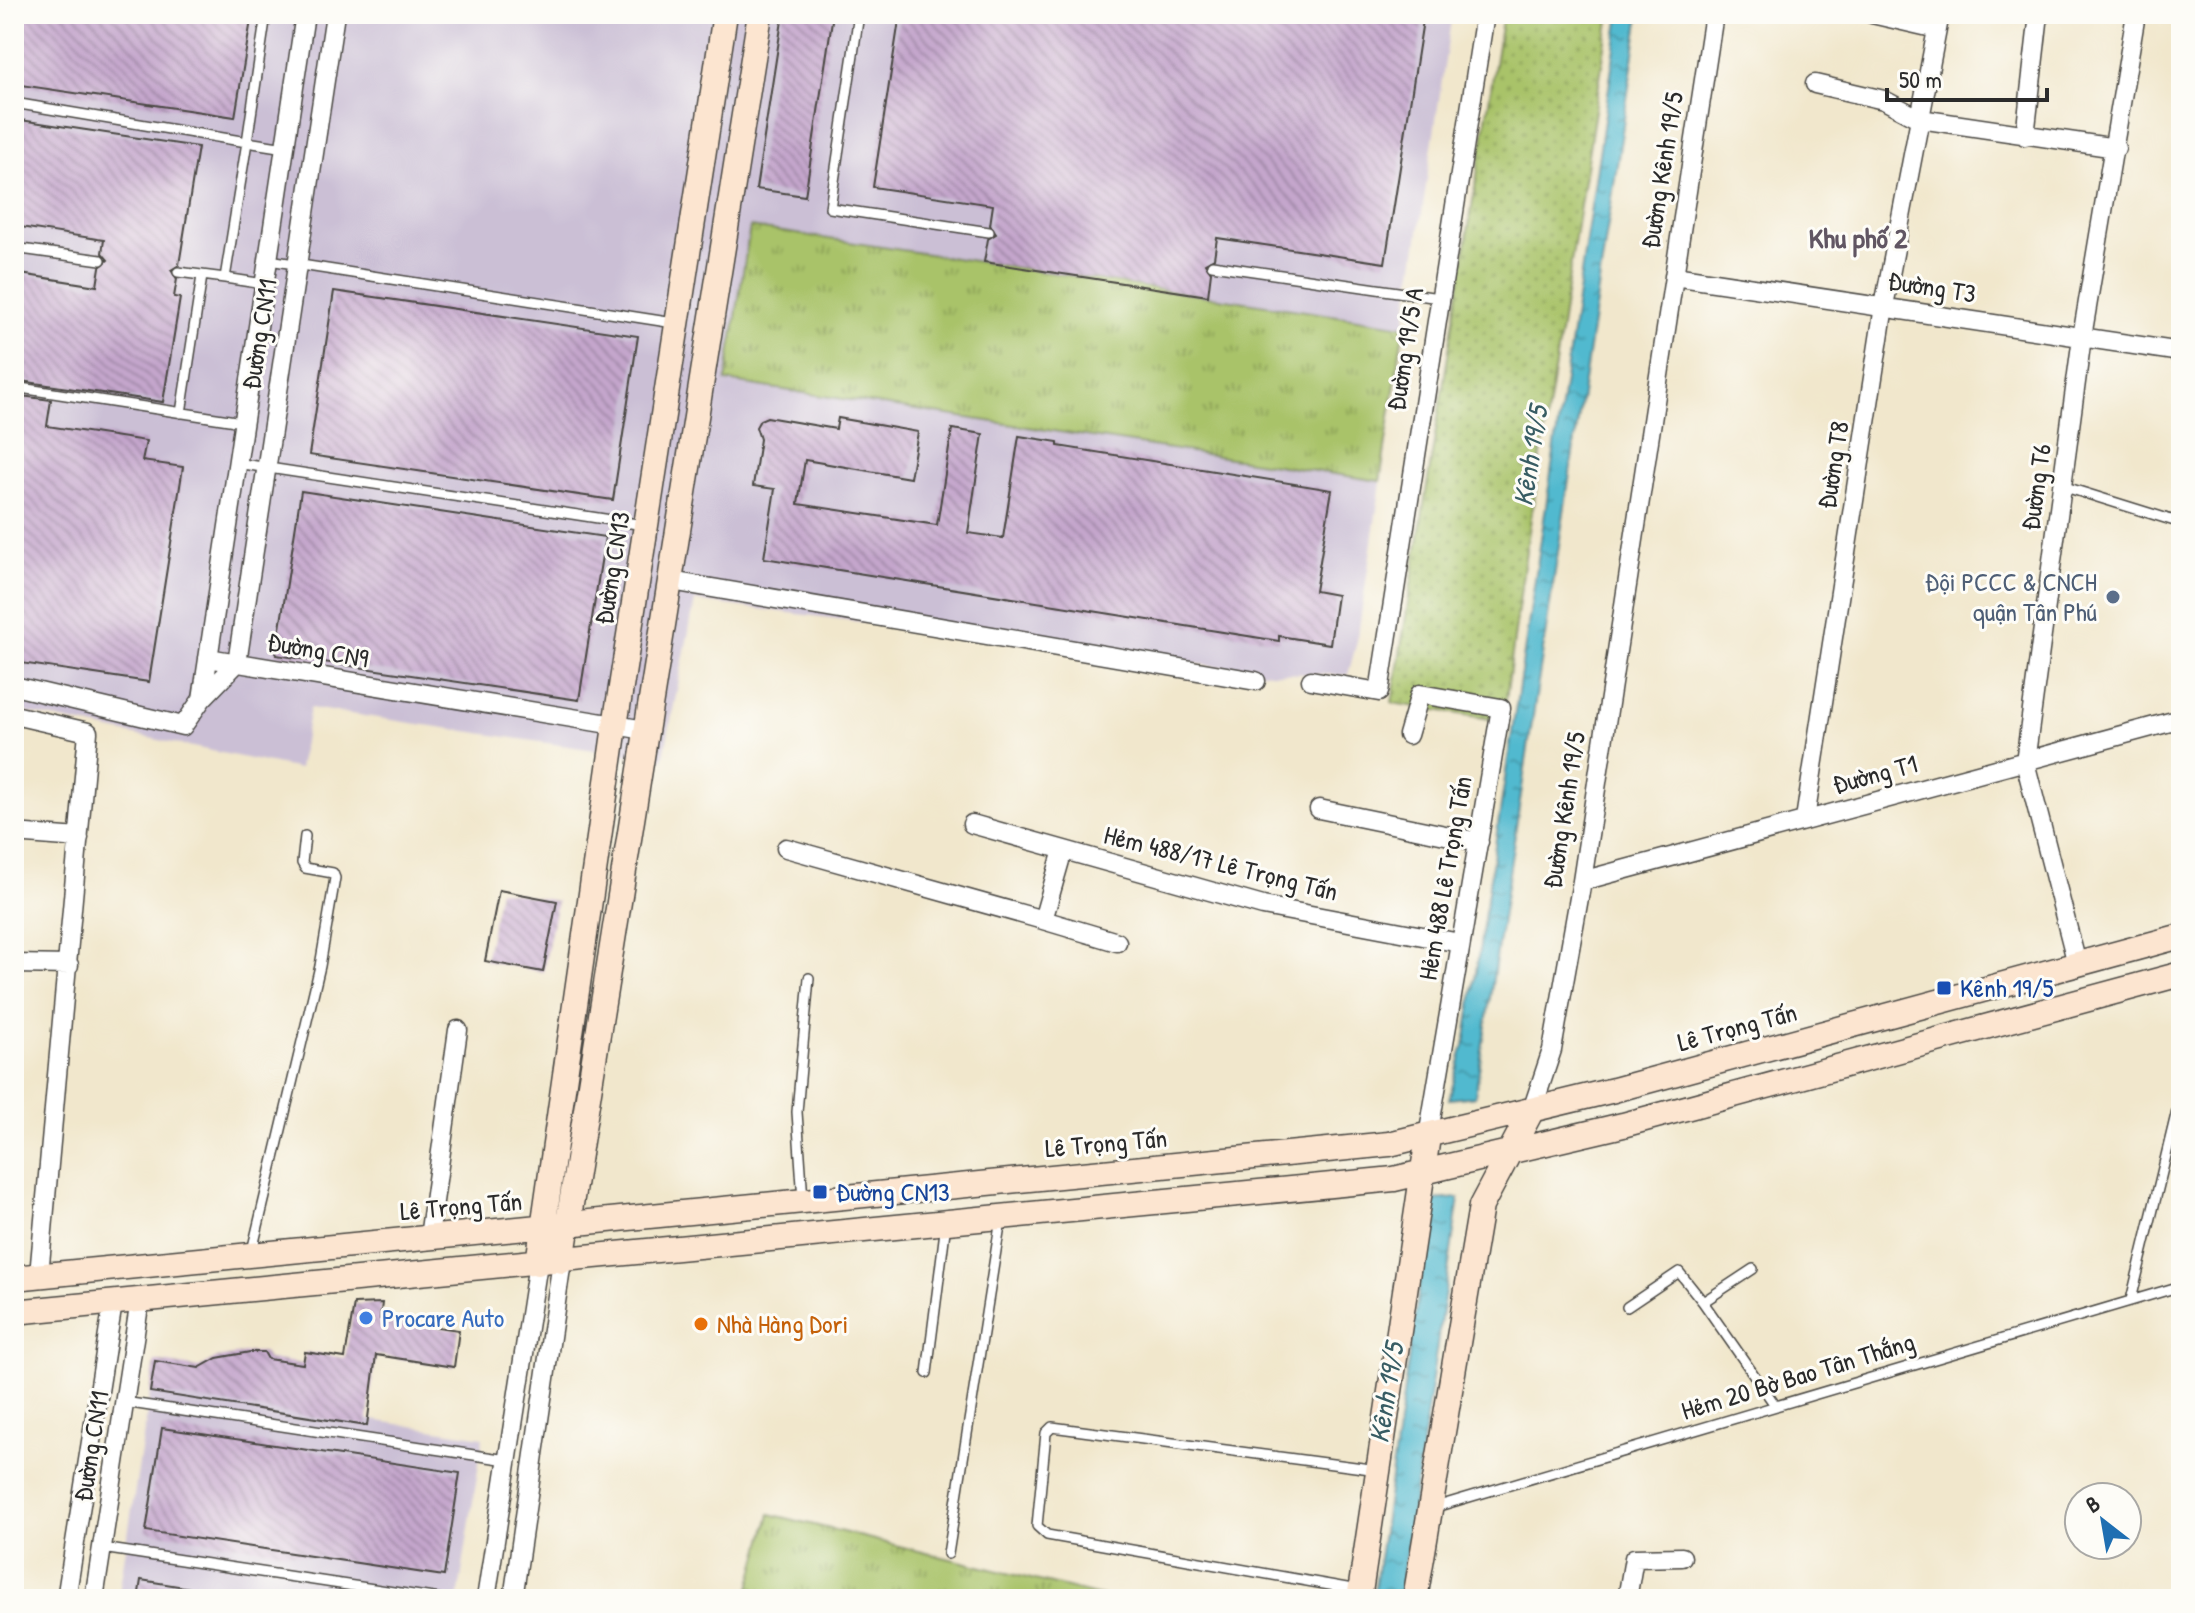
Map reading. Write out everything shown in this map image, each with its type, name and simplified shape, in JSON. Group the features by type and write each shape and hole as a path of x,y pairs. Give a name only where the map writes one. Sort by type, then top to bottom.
{"main road":[{"name":"Đường CN13","path":"550,1262 543,1227 615,726 725,14"},
{"path":"550,1262 568,1224 760,14"},
{"name":"Lê Trọng Tấn","path":"14,1278 1389,1144 1532,1110 2077,964 2179,932"},
{"path":"2077,964 2086,999"},
{"path":"14,1312 1001,1219 1422,1174 2181,974"},
{"name":"Đường Kênh 19/5","path":"1415,1599 1481,1206 1532,1110"},
{"path":"1359,1594 1428,1137"}],"street":[{"name":"Đường CN11","path":"202,699 305,14"},
{"name":"Đường CN11","path":"237,663 335,14"},
{"name":"Đường 19/5 A","path":"1311,680 1379,692 1485,14"},
{"name":"Đường Kênh 19/5","path":"1532,1110 1552,1050 1582,881 1714,14"},
{"path":"1872,14 1939,21"},
{"path":"2025,136 2039,14"},
{"name":"Đường T6","path":"2077,964 2025,762 2082,337 2136,14"},
{"name":"Đường T8","path":"1805,819 1884,306 1939,21"},
{"path":"1815,84 1884,100 1920,119 2116,148"},
{"name":"Đường T3","path":"1674,276 2181,352"},
{"path":"647,525 679,530"},
{"path":"671,581 1256,681"},
{"path":"208,658 237,663"},
{"name":"Đường CN9","path":"14,686 183,726 202,699 237,663 645,730"},
{"name":"Hẻm 488 Lê Trọng Tấn","path":"1408,735 1420,694 1501,708 1428,1137"},
{"path":"14,715 88,732 39,1275"},
{"name":"Đường T1","path":"1582,881 2181,719"},
{"path":"1319,809 1479,842"},
{"name":"Hẻm 488/17 Lê Trọng Tấn","path":"972,824 1263,906 1460,943"},
{"path":"601,826 630,828"},
{"path":"14,833 79,838"},
{"path":"786,848 1117,942"},
{"path":"1043,920 1063,850"},
{"path":"14,964 69,965"},
{"path":"429,1237 458,1030"},
{"path":"486,1599 507,1460 550,1262"},
{"path":"513,1599 550,1262"},
{"name":"Đường CN11","path":"94,1599 140,1300"},
{"name":"Đường CN11","path":"66,1599 113,1303"},
{"path":"1627,1599 1634,1558 1682,1557"}],"lane":[{"path":"225,278 266,14"},
{"path":"859,14 830,208 989,232"},
{"path":"14,103 286,148"},
{"path":"14,248 101,260"},
{"path":"269,260 677,324"},
{"path":"1212,265 1439,298"},
{"path":"178,272 264,284"},
{"path":"181,413 202,276"},
{"path":"14,387 242,422"},
{"path":"236,463 647,525"},
{"path":"2062,486 2181,523"},
{"path":"252,1255 320,966 335,878 333,873 305,868 302,863 305,836"},
{"path":"803,1200 797,1112 809,978"},
{"path":"2131,1300 2181,1094"},
{"path":"948,1554 1001,1219"},
{"path":"927,1373 946,1223"},
{"path":"1703,1302 1753,1269"},
{"path":"1627,1307 1679,1272 1775,1405"},
{"name":"Hẻm 20 Bờ Bao Tân Thắng","path":"1429,1509 2181,1286"},
{"path":"124,1402 507,1460"},
{"path":"1359,1594 1047,1535 1037,1526 1046,1433 1052,1427 1378,1470"},
{"path":"102,1548 440,1599"}],"shaded area":[{"path":"14,14 1452,14 1357,641 1348,675 1271,673 695,601 663,760 310,708 299,769 14,710"},
{"path":"151,1386 483,1437 458,1599 118,1599"}],"green space":[{"path":"1503,14 1610,14 1526,550 1503,721 1392,703"},
{"path":"750,227 1404,326 1380,481 726,381"},
{"path":"770,1514 1112,1599 747,1599"}],"water":[{"path":"1620,14 1640,14 1475,1096 1449,1099 1466,1038"},
{"path":"1459,1198 1399,1599 1373,1599 1432,1200"}],"building":[{"path":"14,14 252,14 235,117 14,84"},
{"path":"783,14 833,14 805,196 756,189"},
{"path":"900,14 1424,14 1385,263 1217,238 1214,258 1205,263 1211,272 1208,296 984,262 988,239 996,234 990,225 993,205 873,187"},
{"path":"14,119 198,147 179,265 171,270 177,279 174,297 180,298 163,402 14,380 14,273 97,286 100,267 108,260 102,253 104,240 14,226"},
{"path":"334,291 638,336 613,500 309,455"},
{"path":"14,395 51,400 47,426 146,441 142,461 183,467 149,682 14,662"},
{"path":"767,417 836,429 838,418 918,432 910,478 805,460 798,504 937,525 952,429 983,434 968,533 1003,538 1019,436 1058,442 1058,446 1332,490 1315,591 1337,595 1330,644 1279,636 1279,641 764,558 775,489 753,486 760,439 756,427 760,420"},
{"path":"301,491 605,537 579,700 276,655"},
{"path":"499,890 557,901 543,972 485,961"},
{"path":"382,1303 380,1319 459,1330 454,1367 376,1355 367,1426 150,1392 155,1361 199,1368 217,1358 250,1352 264,1352 268,1359 303,1364 305,1352 345,1358 354,1304"},
{"path":"162,1428 460,1473 444,1576 146,1531"},
{"path":"141,1580 197,1589 196,1599 138,1599"}],"place":[{"name":"Đội PCCC & CNCH quận Tân Phú","path":"2113,597"},
{"name":"Kênh 19/5","path":"1944,988"},
{"name":"Đường CN13","path":"820,1192"},
{"name":"Procare Auto","path":"366,1318"},
{"name":"Nhà Hàng Dori","path":"701,1324"}],"district":[{"name":"Khu phố 2","path":"1858,238"}]}
